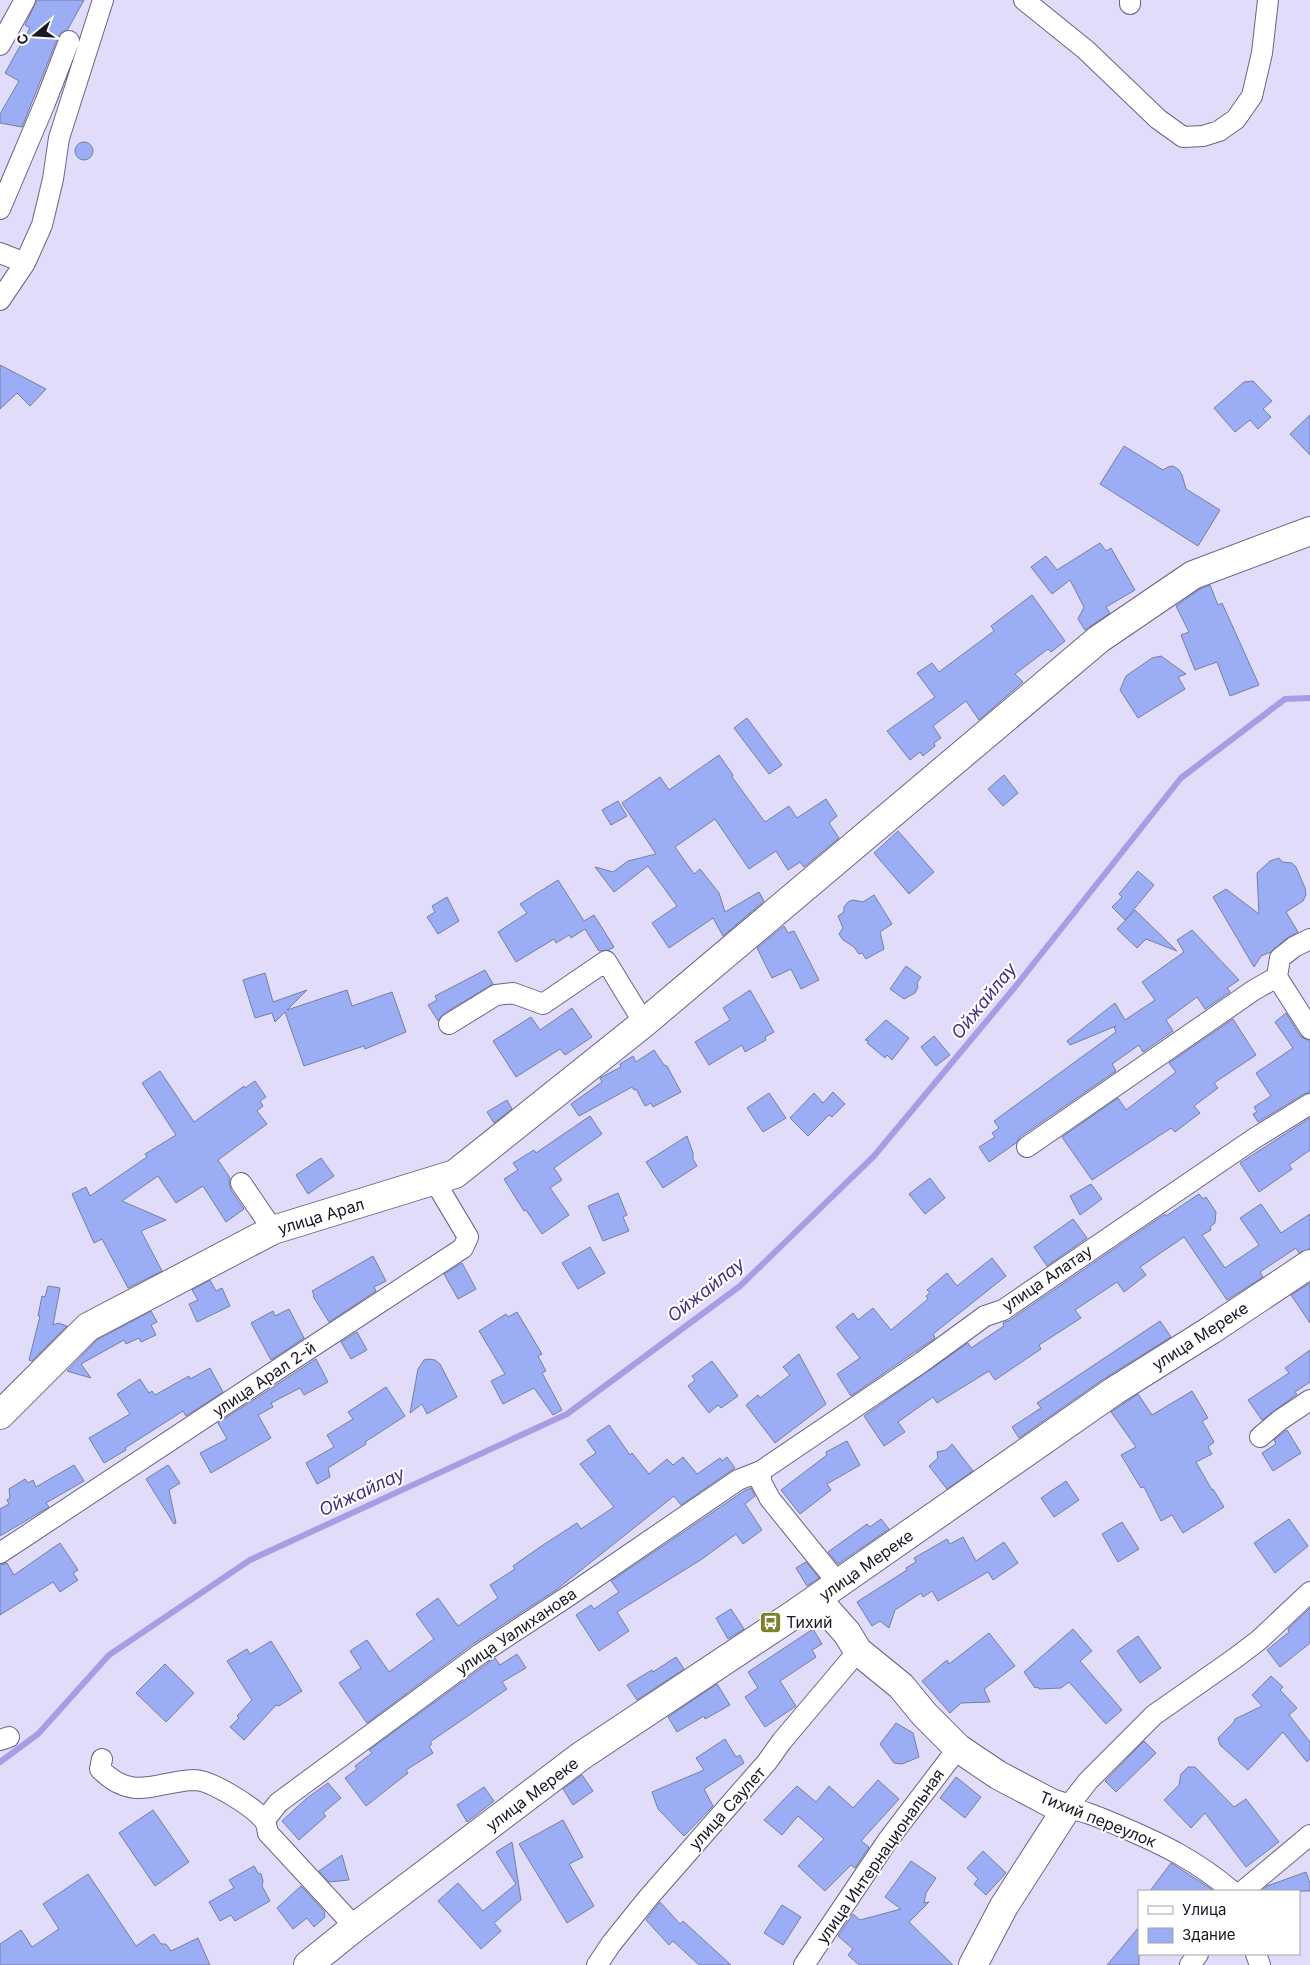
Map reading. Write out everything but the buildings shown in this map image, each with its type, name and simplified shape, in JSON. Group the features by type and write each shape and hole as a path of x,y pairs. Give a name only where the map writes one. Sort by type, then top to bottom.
{"street":[{"path":"0,45 25,0"},
{"path":"0,300 25,264 42,225 53,179 59,138 103,0"},
{"path":"1024,0 1086,50 1158,118 1184,137 1203,136 1219,131 1236,119 1252,96 1262,53 1268,0"},
{"path":"0,209 69,41"},
{"path":"0,253 25,264"},
{"name":"улица Арал","path":"0,1415 88,1327 273,1230 455,1174 644,1023 1099,639 1193,575 1310,531"},
{"path":"1310,939 1294,947 1280,958 1277,977 1310,1030"},
{"path":"449,1024 496,996 513,993 543,1004 606,961 644,1023"},
{"path":"1027,1147 1254,990 1277,977"},
{"name":"улица Алатау","path":"761,1471 922,1362 985,1316 1003,1310 1255,1138 1310,1104"},
{"name":"улица Арал 2-й","path":"0,1553 463,1248 468,1237 434,1180"},
{"path":"241,1183 273,1230"},
{"name":"улица Мереке","path":"308,1965 355,1927 581,1756 817,1599 1114,1391 1211,1330 1310,1264"},
{"path":"1260,1437 1280,1420 1310,1400"},
{"path":"761,1471 761,1482 770,1500 838,1583"},
{"name":"улица Уалиханова","path":"265,1820 278,1803 480,1654 567,1598 738,1480 761,1471"},
{"path":"973,1965 1004,1906 1066,1808 1095,1774 1154,1715 1240,1654 1310,1592"},
{"name":"Тихий переулок","path":"817,1599 842,1627 858,1651 901,1686 924,1714 958,1748 979,1764 1051,1803 1066,1808 1082,1810 1168,1846 1200,1865 1231,1890"},
{"name":"улица Саулет","path":"597,1965 611,1944 648,1898 767,1762 782,1741 858,1651"},
{"name":"улица Интернациональная","path":"804,1965 888,1840 958,1748"},
{"path":"102,1759 100,1769 109,1779 122,1785 153,1788 195,1780 215,1786 265,1820 268,1834 355,1927"},
{"path":"1245,1890 1310,1836"}],"waterway":[{"name":"Ойжайлау","path":"0,1762 38,1734 109,1655 250,1560 567,1414 740,1286 874,1156 1015,987 1181,778 1285,699 1310,698"}],"place":[{"name":"Тихий","path":"770,1622"}]}
